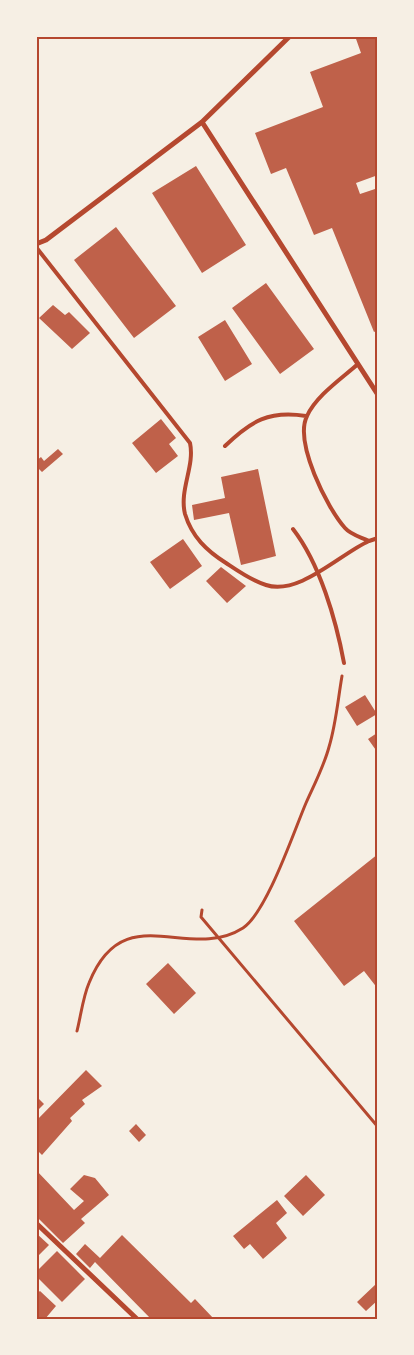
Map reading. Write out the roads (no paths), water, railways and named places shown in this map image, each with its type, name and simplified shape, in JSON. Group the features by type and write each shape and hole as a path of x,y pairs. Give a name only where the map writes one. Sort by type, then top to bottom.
{"street":[{"path":"36,245 46,240 202,122 290,36"},
{"path":"202,122 378,395"},
{"path":"36,1223 137,1319"}],"lane":[{"path":"36,245 190,443 192,453 185,490 185,512 195,536 214,555 267,586 289,586 317,573 356,547 378,538"},
{"path":"358,364 320,398 306,416 304,433 306,450 328,502 344,528 369,541"},
{"path":"225,446 241,431 266,417 285,413 306,416"},
{"path":"294,529 306,546 337,625 344,663"}]}
